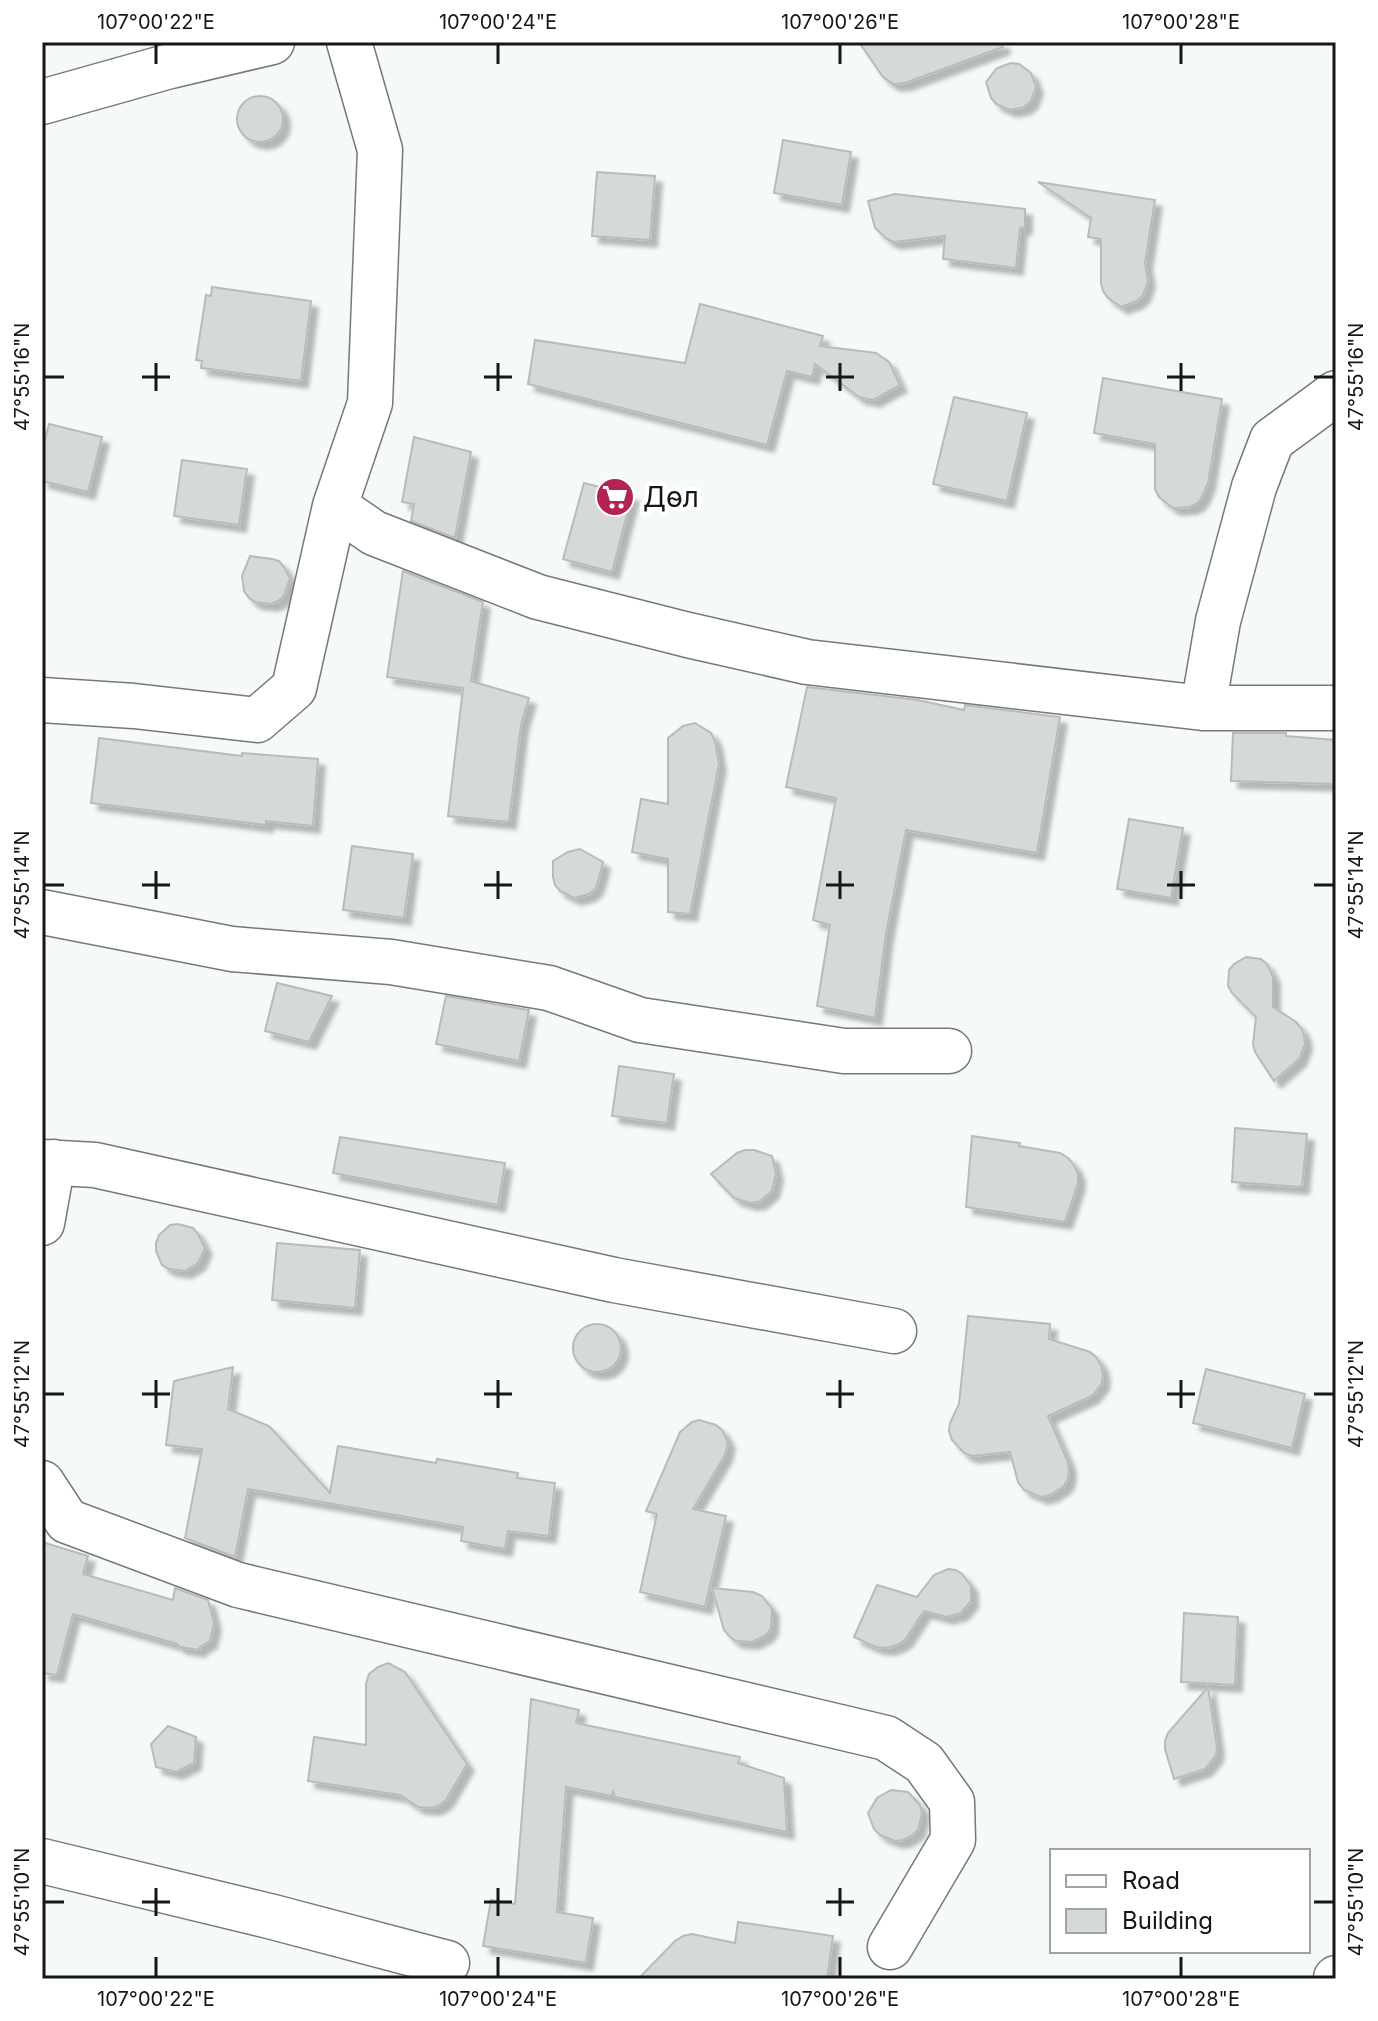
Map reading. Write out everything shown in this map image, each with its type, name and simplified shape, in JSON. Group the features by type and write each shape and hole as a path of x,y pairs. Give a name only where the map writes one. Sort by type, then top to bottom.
{"street":[{"path":"42,102 170,66 272,42"},
{"path":"42,700 134,706 257,720 294,688 335,506 370,403 380,150 349,42"},
{"path":"1203,708 1218,621 1254,487 1272,440 1336,393"},
{"path":"335,506 374,533 538,597 807,662 1203,708 1336,708"},
{"path":"42,912 232,949 391,962 549,988 640,1020 844,1051 949,1051"},
{"path":"42,1223 48,1162 95,1165 614,1280 894,1331"},
{"path":"42,1483 67,1521 238,1585 886,1738 924,1763 952,1802 953,1840 890,1947"},
{"path":"42,1861 447,1963"}],"building":[{"path":"859,42 1002,42 1003,47 905,83 893,84 883,77"},
{"path":"1011,63 1019,64 1031,73 1036,87 1031,101 1024,107 1010,110 996,104 986,82 997,68"},
{"path":"260,96 277,102 283,119 277,136 260,142 243,136 237,119 243,102"},
{"path":"783,140 851,152 842,205 774,193"},
{"path":"597,172 655,176 650,240 592,236"},
{"path":"1038,182 1155,200 1145,263 1148,281 1137,301 1121,307 1108,298 1101,283 1101,239 1088,237 1091,218"},
{"path":"895,194 1025,209 1025,227 1020,228 1016,268 943,259 945,236 894,242 887,239 875,228 868,201"},
{"path":"212,287 311,301 301,381 201,368 202,361 196,360 206,295 211,296"},
{"path":"700,304 823,336 820,346 876,353 889,362 900,385 873,400 859,397 815,364 812,377 787,371 767,445 528,384 535,340 685,363"},
{"path":"1103,378 1222,399 1208,483 1198,503 1173,508 1159,497 1155,489 1155,444 1094,433"},
{"path":"954,397 1027,413 1007,501 933,484"},
{"path":"49,424 102,437 88,492 42,481 42,450"},
{"path":"414,437 471,452 455,538 411,521 414,504 402,502"},
{"path":"182,460 247,469 239,525 174,516"},
{"path":"584,483 632,495 612,572 563,559"},
{"path":"250,556 279,561 284,567 290,578 284,596 278,601 271,604 255,602 244,591 242,576"},
{"path":"403,571 483,602 471,681 529,698 521,725 509,822 448,816 463,688 387,677"},
{"path":"807,687 918,700 964,710 965,705 1060,717 1037,853 906,830 886,934 875,1018 817,1006 830,925 813,920 836,798 786,787"},
{"path":"695,723 711,733 719,764 690,914 668,912 668,859 632,852 641,799 668,804 668,738 683,726"},
{"path":"1233,733 1286,733 1286,736 1336,740 1336,784 1231,781"},
{"path":"99,738 242,756 242,753 318,759 313,826 266,821 266,825 91,803"},
{"path":"1129,819 1183,828 1171,898 1117,889"},
{"path":"352,846 413,854 404,918 343,910"},
{"path":"580,849 603,862 595,889 574,898 555,885 553,861"},
{"path":"1246,957 1261,959 1267,964 1273,977 1273,1007 1296,1022 1304,1035 1305,1044 1299,1059 1274,1081 1255,1052 1256,1017 1228,986 1229,970"},
{"path":"277,983 332,996 309,1042 265,1031"},
{"path":"446,996 529,1010 519,1061 436,1044"},
{"path":"619,1066 674,1074 667,1123 612,1116"},
{"path":"1235,1128 1307,1134 1302,1187 1232,1182"},
{"path":"972,1136 1020,1143 1019,1146 1060,1153 1068,1158 1078,1174 1078,1183 1065,1222 966,1207"},
{"path":"340,1137 505,1163 498,1205 333,1173"},
{"path":"745,1150 772,1156 776,1174 772,1191 759,1202 750,1203 734,1198 711,1174"},
{"path":"170,1225 193,1228 205,1248 198,1263 185,1271 162,1265 156,1251 159,1235"},
{"path":"277,1243 360,1250 355,1308 272,1300"},
{"path":"968,1316 1050,1324 1049,1339 1090,1352 1101,1365 1102,1383 1092,1396 1048,1416 1069,1470 1064,1486 1050,1495 1041,1497 1024,1490 1018,1482 1010,1452 972,1456 964,1453 952,1440 950,1423 959,1404"},
{"path":"597,1324 614,1331 621,1348 614,1365 597,1372 580,1365 573,1348 580,1331"},
{"path":"233,1367 228,1409 269,1426 330,1493 338,1446 518,1473 517,1478 555,1483 549,1536 508,1531 505,1549 461,1541 463,1527 248,1489 235,1557 185,1538 202,1449 166,1445 174,1381"},
{"path":"1206,1369 1305,1394 1292,1448 1193,1423"},
{"path":"699,1420 716,1425 728,1442 725,1455 693,1509 726,1516 705,1607 640,1592 657,1514 646,1511 680,1432"},
{"path":"42,1542 88,1556 83,1574 173,1600 175,1588 208,1600 214,1623 210,1641 199,1650 180,1647 73,1614 57,1675 42,1673"},
{"path":"948,1569 962,1574 971,1586 971,1601 961,1613 946,1617 924,1611 905,1640 887,1648 876,1647 854,1637 877,1585 917,1597 934,1575"},
{"path":"712,1588 753,1592 762,1596 772,1609 771,1628 766,1635 752,1642 736,1641 729,1636 724,1630"},
{"path":"1184,1613 1238,1617 1235,1685 1181,1682"},
{"path":"388,1663 405,1672 467,1764 446,1800 433,1808 418,1807 400,1795 308,1781 314,1737 366,1745 366,1684 369,1674"},
{"path":"1208,1687 1216,1755 1205,1769 1174,1779 1165,1741 1168,1733"},
{"path":"531,1699 579,1710 576,1723 740,1757 738,1763 784,1778 787,1832 615,1797 613,1792 612,1796 566,1787 557,1912 593,1918 586,1963 483,1946 491,1900 515,1904"},
{"path":"168,1726 196,1737 194,1763 176,1772 156,1767 151,1744"},
{"path":"891,1790 908,1792 920,1805 922,1813 918,1830 903,1840 895,1841 880,1835 868,1813 877,1798"},
{"path":"738,1922 833,1936 827,1979 638,1979 683,1936 692,1934 735,1943"}],"place":[{"name":"Дөл","path":"615,497"}]}
